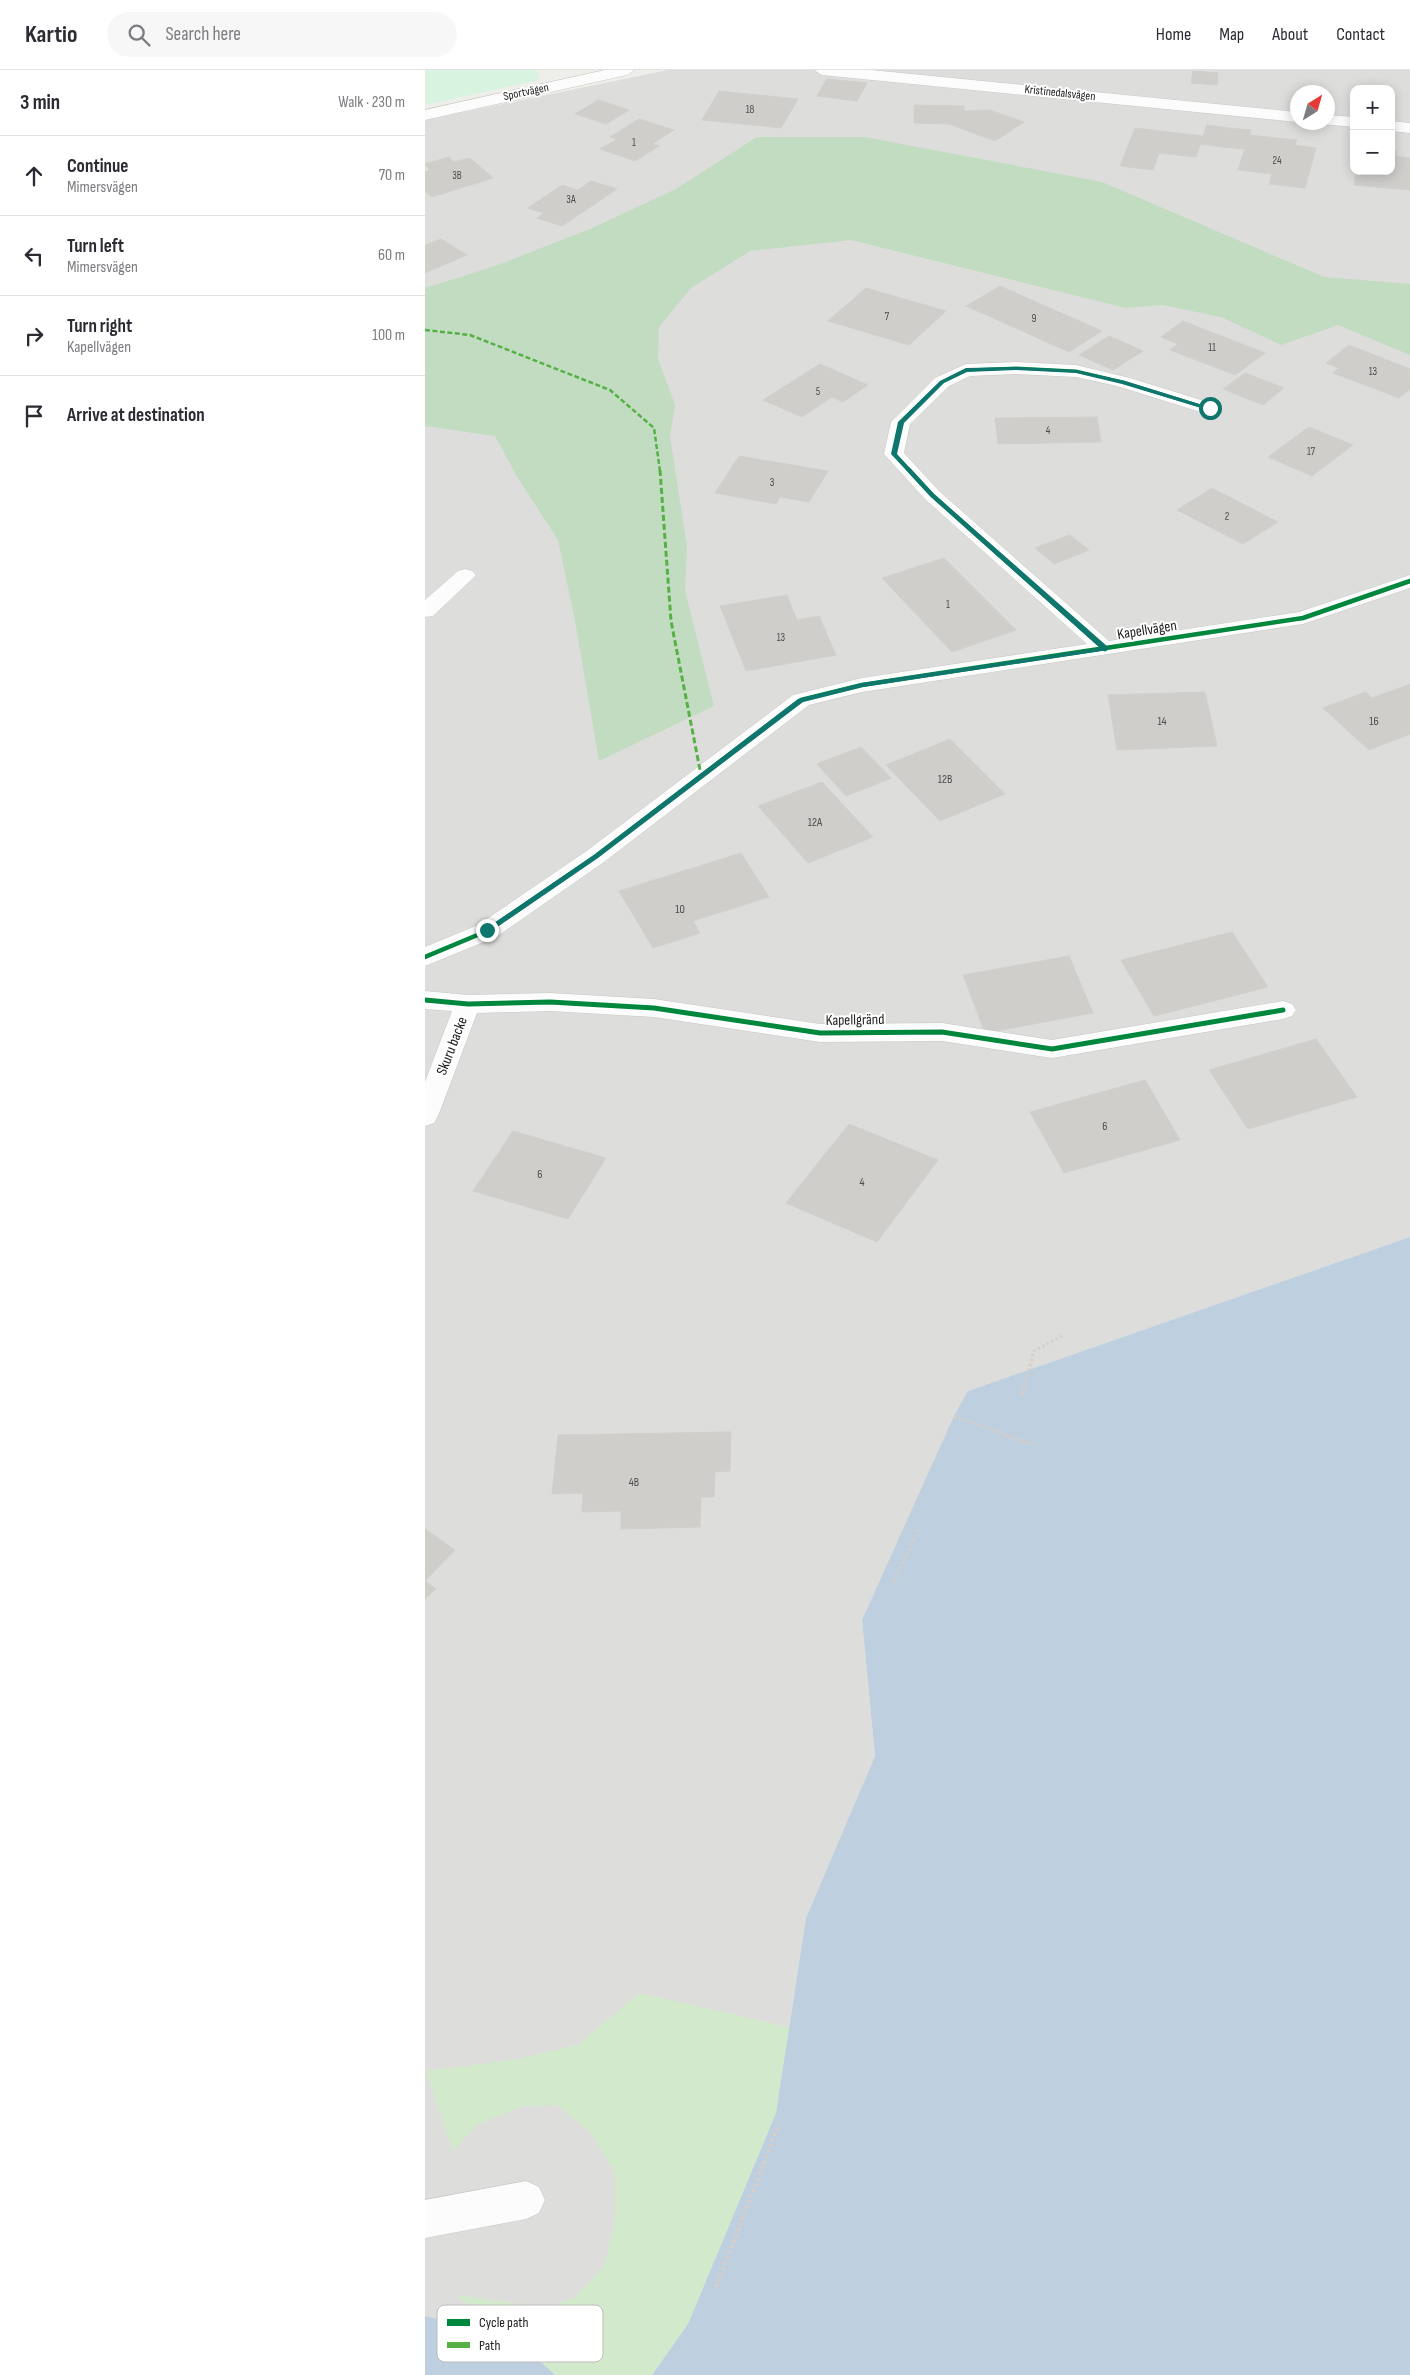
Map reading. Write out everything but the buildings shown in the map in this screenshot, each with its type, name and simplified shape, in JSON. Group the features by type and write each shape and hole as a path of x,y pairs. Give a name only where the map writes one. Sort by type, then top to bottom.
{"street":[{"name":"Sportvägen","path":"425,115 627,70"},
{"name":"Kristinedalsvägen","path":"822,70 1290,116"},
{"path":"1335,121 1350,122"},
{"path":"1395,126 1410,128"},
{"path":"1105,649 932,495 894,454 901,422 942,382 966,370 1016,368 1076,371 1123,382 1210,408"},
{"path":"425,611 465,575"},
{"name":"Kapellvägen","path":"425,957 487,930 596,856 801,700 862,685 1303,618 1410,581"},
{"name":"Kapellgränd","path":"425,1000 468,1004 550,1002 654,1008 820,1033 942,1032 1052,1049 1283,1010"},
{"name":"Skuru backe","path":"425,1116 468,1004"},
{"path":"425,2219 527,2200"}],"path":[{"path":"1022,1395 1034,1351 1065,1335"},
{"path":"954,1416 1033,1446"},
{"path":"894,1582 919,1529"},
{"path":"716,2286 779,2124"}],"shaded area":[{"path":"668,70 1410,70 1410,1237 968,1391 862,1620 875,1756 806,1918 776,2113 652,2375 555,2375 541,2362 603,2362 603,2305 437,2305 437,2319 425,2316 425,120"}],"green space":[{"path":"425,70 537,70 540,80 425,105"},
{"path":"757,137 865,137 1102,182 1324,277 1410,284 1410,355 1338,325 1281,345 1221,317 1162,305 1126,308 851,240 750,251 691,288 659,327 658,359 675,405 670,436 687,546 685,590 714,706 599,761 575,621 558,540 516,475 495,436 425,426 425,288 495,266 590,229 676,189"},
{"path":"639,1993 789,2027 776,2113 688,2324 652,2375 555,2375 541,2362 603,2362 603,2305 551,2305 574,2298 604,2266 615,2220 615,2173 590,2132 557,2105 523,2106 477,2125 453,2151 426,2071 513,2060 578,2045"},
{"path":"455,2295 529,2305 469,2305"}],"water":[{"path":"1410,1237 1410,2375 652,2375 688,2324 776,2113 806,1918 875,1756 862,1620 954,1416 968,1391"},
{"path":"425,2316 437,2319 437,2362 541,2362 555,2375 425,2375"}],"marked path":[{"path":"425,330 470,335 610,390 654,428 663,488 671,621 701,775"}],"cycle path":[{"path":"1105,649 932,495 894,454 901,422 942,382 966,370 1016,368 1076,371 1123,382 1210,409"},
{"path":"425,957 487,931 596,856 801,700 862,685 1303,618 1410,581"},
{"path":"425,1000 468,1004 550,1002 654,1008 820,1033 942,1032 1052,1049 1283,1010"}],"route":[{"path":"487,930 596,856 801,700 831,691 862,685 1105,649 932,495 894,454 901,422 942,382 966,370 1016,368 1076,371 1123,382 1210,408"}]}
